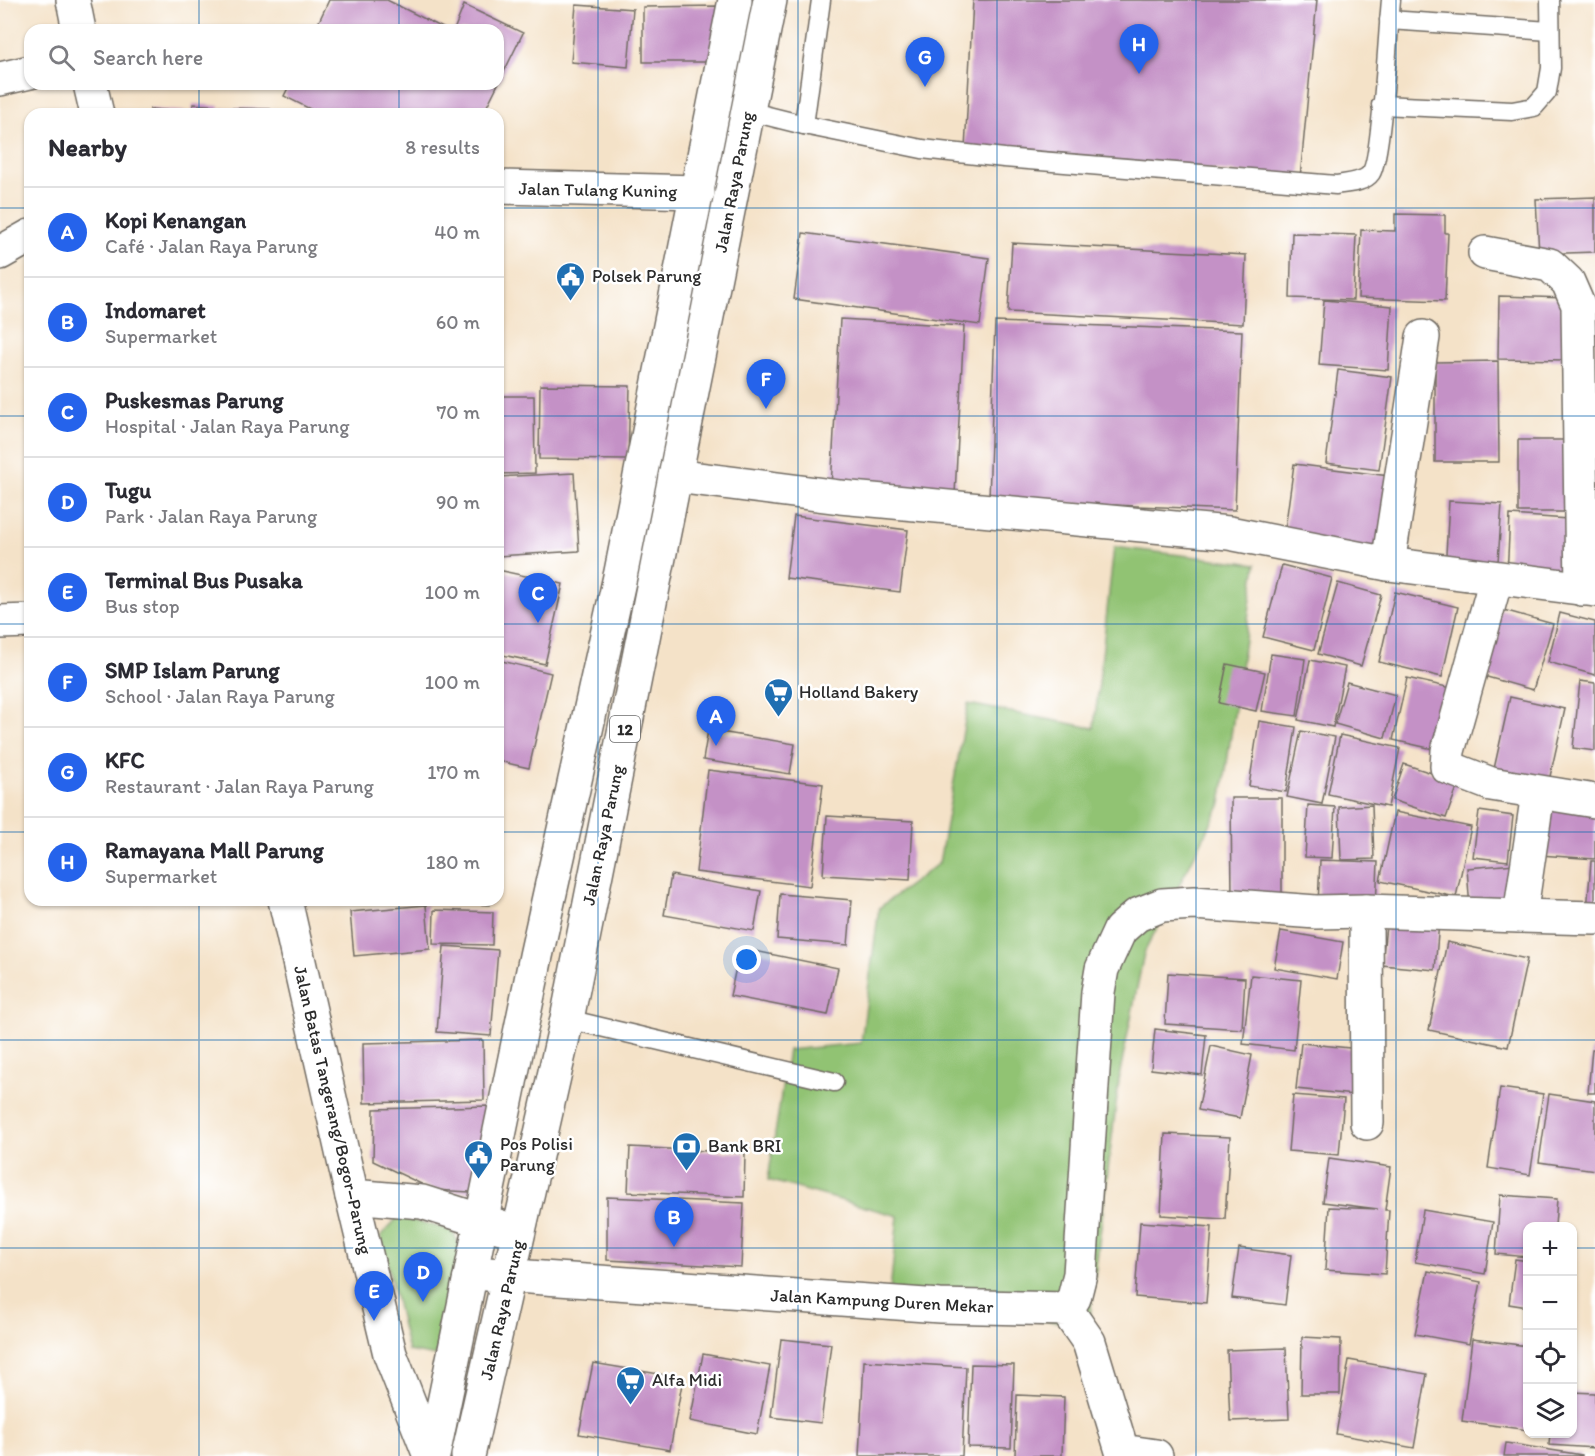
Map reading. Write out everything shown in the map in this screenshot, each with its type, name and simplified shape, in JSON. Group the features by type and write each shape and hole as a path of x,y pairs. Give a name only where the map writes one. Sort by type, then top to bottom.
{"main road":[{"path":"73,0 78,24"},
{"name":"Jalan Raya Parung","path":"431,1456 473,1273 536,956 621,572 735,0"},
{"name":"Jalan Raya Parung","path":"468,1456 567,1019 577,961 657,580 675,476 770,0"},
{"path":"0,79 24,73"},
{"path":"91,90 96,108"},
{"name":"Jalan Tulang Kuning","path":"504,187 698,192"},
{"path":"0,253 24,239"},
{"path":"675,476 840,497 1229,533 1388,564 1589,589 1578,305 1568,282 1550,265 1485,253"},
{"path":"1388,564 1423,338"},
{"path":"621,572 657,580"},
{"path":"1496,579 1446,762 1452,770 1480,781 1538,793 1595,801"},
{"path":"0,621 24,621"},
{"path":"1520,916 1538,793"},
{"path":"1156,1456 1122,1453 1089,1342 1066,1309 1074,1298 1080,1274 1098,992 1102,969 1120,930 1137,915 1162,905 1194,903 1316,912 1366,911 1595,918"},
{"name":"Jalan Batas Tangerang/Bogor–Parung","path":"286,906 390,1354 431,1456"},
{"path":"1366,911 1367,1123"},
{"path":"352,1196 422,1202 520,1233"},
{"name":"Jalan Kampung Duren Mekar","path":"473,1273 940,1306 1066,1309"}],"lane":[{"path":"804,125 821,0"},
{"path":"748,111 922,149 1004,158 1336,185 1359,180 1371,173 1378,146 1390,0"},
{"path":"1381,105 1512,111 1534,107 1547,92 1551,68 1550,0"},
{"path":"1389,20 1550,31"},
{"path":"567,1019 834,1082"}],"green space":[{"path":"1114,547 1256,564 1221,804 1144,953 1120,1072 1089,1324 888,1310 898,1216 768,1180 788,1050 861,1043 879,908 939,863 968,704 1094,728"},
{"path":"398,1217 451,1230 464,1252 436,1356 408,1351 381,1236"}],"building":[{"path":"329,0 387,0 435,24 318,24"},
{"path":"973,0 1317,0 1300,178 965,149"},
{"path":"464,5 523,33 504,72 504,24 456,24"},
{"path":"576,5 633,9 628,67 571,62"},
{"path":"720,6 720,62 643,62 643,7"},
{"path":"287,90 495,90 486,108 308,108 284,96"},
{"path":"193,104 219,106 219,108 193,108"},
{"path":"1595,197 1595,252 1539,254 1536,199"},
{"path":"1395,214 1445,215 1445,233 1448,233 1445,301 1358,298 1361,230 1395,231"},
{"path":"803,233 989,258 980,325 794,299"},
{"path":"1292,233 1356,235 1353,300 1290,298"},
{"path":"1012,243 1246,255 1243,324 1008,312"},
{"path":"1499,296 1567,298 1566,360 1498,359"},
{"path":"1324,300 1392,306 1388,370 1319,365"},
{"path":"840,319 964,326 955,494 831,488"},
{"path":"995,322 1242,331 1235,510 989,500"},
{"path":"1498,361 1499,462 1435,462 1435,362"},
{"path":"1338,370 1392,377 1379,470 1326,463"},
{"path":"540,385 630,386 628,460 539,459"},
{"path":"504,396 534,396 535,473 504,474"},
{"path":"1518,440 1576,440 1575,512 1518,512"},
{"path":"1294,464 1389,476 1380,550 1284,537"},
{"path":"574,473 579,551 504,556 504,477"},
{"path":"1449,501 1502,504 1497,576 1445,572"},
{"path":"1510,515 1568,519 1565,579 1507,576"},
{"path":"794,516 908,530 900,592 786,578"},
{"path":"1282,565 1332,578 1314,650 1263,637"},
{"path":"504,571 563,584 545,664 504,655"},
{"path":"1338,583 1381,595 1361,666 1318,654"},
{"path":"1395,592 1458,607 1442,677 1379,662"},
{"path":"1500,609 1553,624 1533,690 1480,675"},
{"path":"1560,613 1595,622 1595,675 1548,662"},
{"path":"1271,654 1305,659 1297,716 1262,711"},
{"path":"1310,660 1345,667 1333,727 1298,720"},
{"path":"504,661 551,673 529,768 504,762"},
{"path":"1227,664 1265,672 1256,711 1219,703"},
{"path":"1407,678 1456,689 1442,751 1393,740"},
{"path":"1580,681 1595,683 1595,751 1573,748"},
{"path":"1347,682 1396,695 1385,738 1335,724"},
{"path":"1510,697 1565,709 1549,781 1494,769"},
{"path":"1259,721 1296,727 1286,792 1249,786"},
{"path":"708,730 795,744 790,774 703,760"},
{"path":"1301,731 1335,737 1322,804 1287,797"},
{"path":"1340,735 1400,748 1388,807 1328,794"},
{"path":"1404,764 1459,782 1446,818 1392,800"},
{"path":"708,770 823,784 810,886 696,872"},
{"path":"1231,798 1282,798 1282,898 1232,898"},
{"path":"1308,805 1335,807 1332,858 1305,857"},
{"path":"1372,805 1374,859 1341,860 1339,807"},
{"path":"1544,805 1595,809 1595,859 1540,855"},
{"path":"1479,811 1513,816 1508,861 1473,857"},
{"path":"1395,812 1471,827 1456,897 1380,881"},
{"path":"827,816 913,821 910,880 823,875"},
{"path":"1320,860 1378,862 1376,907 1318,905"},
{"path":"1591,861 1595,861 1595,911 1587,911"},
{"path":"1515,864 1518,905 1470,909 1467,868"},
{"path":"671,875 761,891 754,931 664,915"},
{"path":"780,894 852,900 848,945 777,939"},
{"path":"426,906 430,949 354,956 350,912"},
{"path":"434,910 493,912 492,945 433,944"},
{"path":"1387,916 1439,922 1435,970 1382,965"},
{"path":"1281,931 1343,942 1337,979 1274,968"},
{"path":"1447,942 1527,959 1508,1047 1429,1030"},
{"path":"444,946 498,950 491,1036 437,1032"},
{"path":"740,948 838,968 828,1015 730,996"},
{"path":"1168,973 1245,978 1242,1029 1165,1024"},
{"path":"1251,975 1301,980 1294,1050 1243,1044"},
{"path":"1155,1029 1206,1035 1202,1075 1151,1069"},
{"path":"483,1040 484,1100 364,1103 363,1043"},
{"path":"1301,1043 1359,1049 1354,1095 1296,1089"},
{"path":"1211,1046 1252,1055 1240,1118 1198,1110"},
{"path":"1592,1049 1595,1049 1595,1093 1588,1093"},
{"path":"1500,1088 1543,1094 1530,1175 1488,1168"},
{"path":"1549,1094 1595,1101 1595,1170 1539,1162"},
{"path":"1293,1095 1344,1099 1339,1155 1288,1151"},
{"path":"489,1106 488,1193 434,1190 373,1161 374,1109"},
{"path":"1165,1134 1230,1137 1225,1219 1161,1215"},
{"name":"Bank BRI","path":"630,1147 745,1153 744,1197 628,1192"},
{"path":"1329,1158 1391,1167 1385,1210 1389,1210 1385,1274 1325,1270 1329,1207 1378,1209 1323,1202"},
{"path":"1500,1195 1557,1199 1555,1222 1523,1222 1523,1257 1496,1254"},
{"path":"607,1197 744,1203 741,1267 607,1260"},
{"path":"1423,1210 1493,1222 1485,1274 1415,1262"},
{"path":"1140,1222 1212,1227 1206,1303 1135,1297"},
{"path":"1239,1248 1291,1255 1285,1305 1232,1298"},
{"path":"1515,1259 1523,1260 1523,1306 1509,1304"},
{"path":"1428,1271 1481,1282 1469,1344 1415,1334"},
{"path":"1302,1337 1341,1339 1340,1394 1301,1394"},
{"path":"781,1339 831,1344 821,1423 771,1417"},
{"path":"1472,1339 1523,1345 1523,1429 1462,1421"},
{"path":"1286,1348 1289,1419 1230,1421 1227,1350"},
{"path":"703,1354 770,1366 757,1434 690,1421"},
{"path":"1349,1360 1427,1374 1414,1448 1336,1434"},
{"path":"864,1361 966,1367 962,1456 859,1456"},
{"name":"Alfa Midi","path":"593,1363 683,1378 670,1450 579,1434"},
{"path":"971,1364 1014,1365 1011,1448 968,1447"},
{"path":"1577,1392 1595,1393 1595,1448 1549,1445 1550,1438 1577,1438"},
{"path":"1017,1395 1064,1397 1062,1456 1015,1456"},
{"path":"1506,1443 1582,1455 1582,1456 1504,1456"}],"place":[{"name":"Ramayana Mall Parung","path":"1139,74"},
{"name":"KFC","path":"925,87"},
{"name":"Polsek Parung","path":"571,302"},
{"name":"SMP Islam Parung","path":"766,409"},
{"name":"Puskesmas Parung","path":"538,623"},
{"name":"Holland Bakery","path":"778,718"},
{"name":"Kopi Kenangan","path":"716,746"},
{"name":"Bank BRI","path":"687,1172"},
{"name":"Pos Polisi Parung","path":"479,1180"},
{"name":"Indomaret","path":"674,1247"},
{"name":"Tugu","path":"423,1302"},
{"name":"Terminal Bus Pusaka","path":"374,1321"},
{"name":"Alfa Midi","path":"631,1406"}]}
